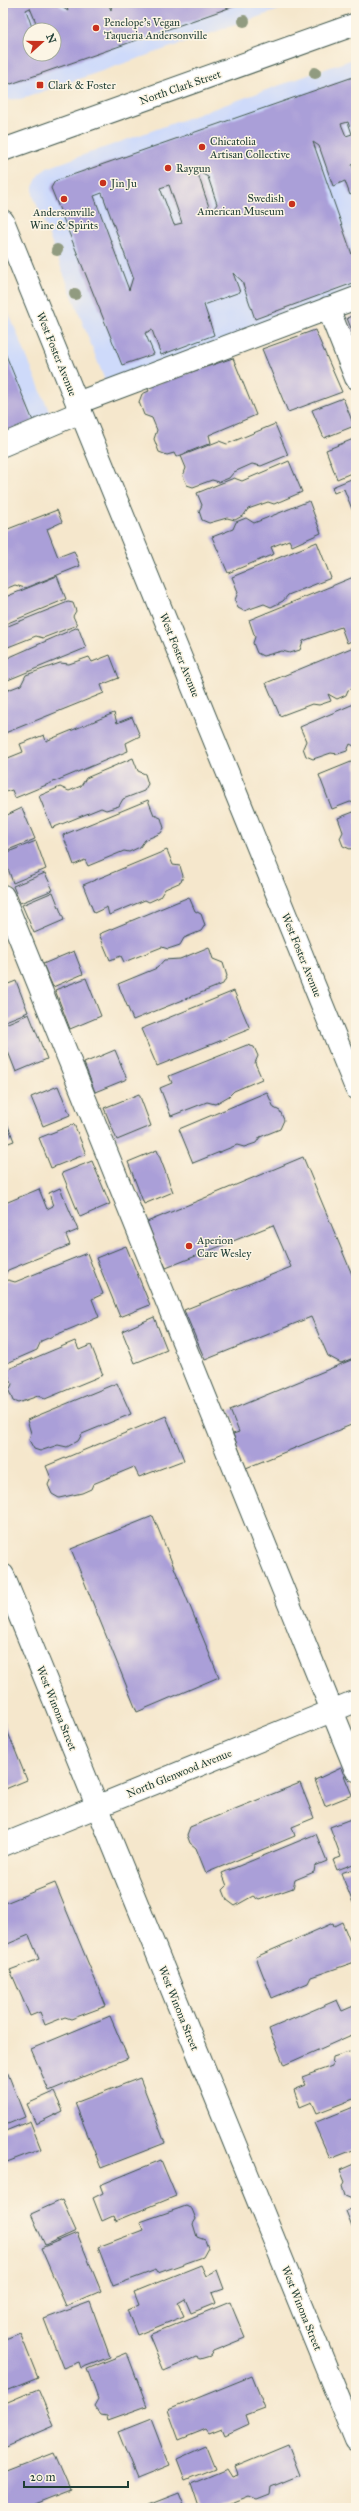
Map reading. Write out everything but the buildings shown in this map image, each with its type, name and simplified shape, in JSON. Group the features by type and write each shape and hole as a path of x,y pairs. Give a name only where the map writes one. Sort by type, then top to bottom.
{"street":[{"name":"North Clark Street","path":"3,150 356,24"},
{"name":"West Foster Avenue","path":"3,221 356,1088"},
{"path":"3,445 79,407 356,298"},
{"path":"328,308 356,378"},
{"path":"3,896 356,1770"},
{"name":"West Winona Street","path":"3,1575 356,2441"},
{"name":"North Glenwood Avenue","path":"3,1845 356,1701"}],"shaded area":[{"path":"3,3 299,3 21,99 3,100"},
{"path":"356,58 356,300 109,391 33,195 33,187 39,174 47,168"},
{"path":"3,299 54,423 3,445"}],"place":[{"name":"Penelope's Vegan Taqueria Andersonville","path":"96,28"},
{"name":"Clark & Foster","path":"40,85"},
{"name":"Chicatolia Artisan Collective","path":"202,147"},
{"name":"Raygun","path":"168,168"},
{"name":"Jin Ju","path":"103,183"},
{"name":"Andersonville Wine & Spirits","path":"64,199"},
{"name":"Swedish American Museum","path":"292,204"},
{"name":"Aperion Care Wesley","path":"189,1246"}]}
